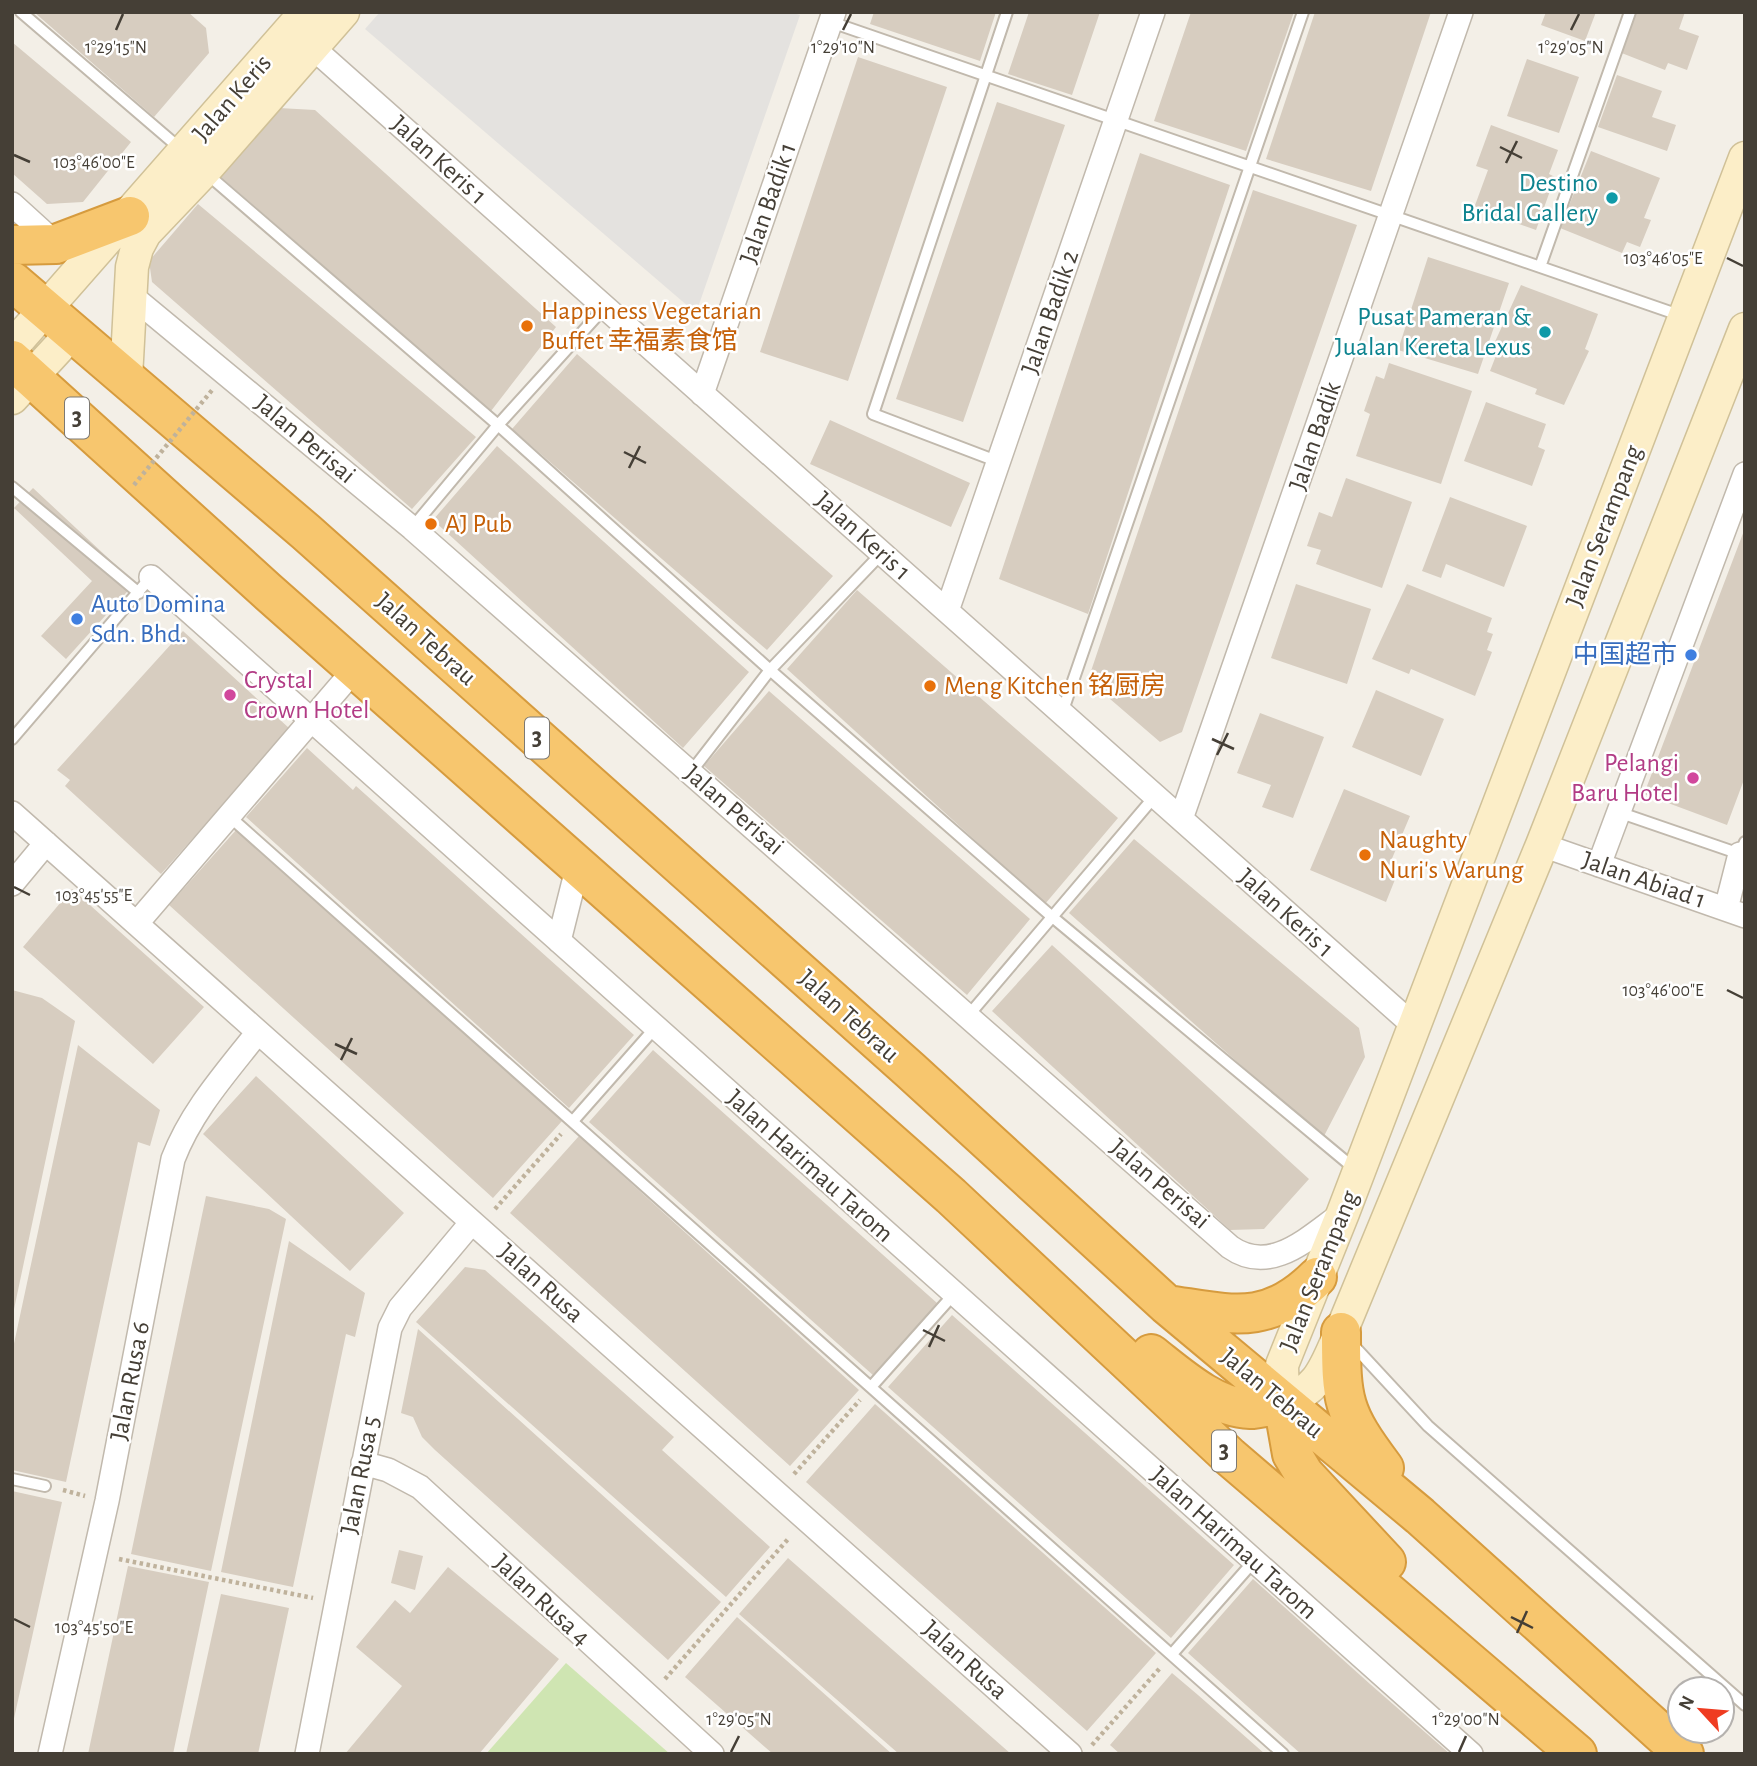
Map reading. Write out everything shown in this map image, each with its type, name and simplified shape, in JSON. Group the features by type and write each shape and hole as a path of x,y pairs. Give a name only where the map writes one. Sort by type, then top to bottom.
{"highway":[{"path":"12,245 56,244 130,216"},
{"name":"Jalan Tebrau","path":"12,281 317,541 909,1070 976,1134 1073,1216 1167,1304 1420,1516 1684,1754"},
{"name":"3","path":"17,371 951,1196 1230,1457 1577,1754"},
{"path":"951,1196 1172,1371 1203,1391 1228,1405 1251,1409 1283,1403 1292,1454 1304,1475 1508,1694"},
{"path":"1167,1304 1253,1313 1280,1307 1298,1296 1317,1277"},
{"path":"1341,1332 1340,1381 1349,1416 1357,1433 1420,1516"}],"main road":[{"name":"Jalan Keris","path":"126,378 132,267 145,233 298,24 343,12"},
{"name":"Jalan Serampang","path":"1745,158 1359,1172 1282,1365 1283,1403 1303,1395 1318,1381 1341,1332 1542,845 1745,329"},
{"name":"Jalan Keris","path":"17,371 60,321 130,216 195,162"}],"street":[{"name":"Jalan Badik 2","path":"947,611 1153,12"},
{"name":"Jalan Badik","path":"1181,819 1461,12"},
{"name":"Jalan Badik 1","path":"702,394 833,17"},
{"name":"Jalan Keris 1","path":"298,24 605,307 1413,1025"},
{"path":"12,204 56,244"},
{"name":"Jalan Perisai","path":"132,297 412,528 1243,1256 1259,1259 1288,1251 1343,1213"},
{"path":"1600,865 1745,474"},
{"name":"Jalan Harimau Tarom","path":"145,585 310,722 559,941 1471,1754"},
{"path":"137,923 355,669"},
{"name":"Jalan Rusa","path":"12,813 1070,1754"},
{"path":"12,884 46,843"},
{"name":"Jalan Abiad 1","path":"1542,845 1735,913"},
{"path":"1735,913 1743,850"},
{"path":"559,941 578,865"},
{"name":"Jalan Rusa 6","path":"50,1754 107,1501 173,1159 184,1130 198,1108 258,1032"},
{"name":"Jalan Rusa 5","path":"307,1754 390,1328 400,1308 475,1225"},
{"name":"Jalan Rusa 4","path":"363,1463 388,1470 420,1487 712,1754"}],"lane":[{"path":"21,12 498,425 770,670 1050,915 1359,1172"},
{"path":"999,462 873,414 1007,12"},
{"path":"1062,713 1303,12"},
{"path":"1540,267 1630,12"},
{"path":"833,17 986,76 1684,317"},
{"path":"412,528 498,425 605,307"},
{"path":"12,487 145,585 13,737"},
{"path":"691,772 770,670 882,553"},
{"path":"968,1016 1050,915 1155,796"},
{"path":"1618,812 1743,850"},
{"path":"229,816 1283,1754"},
{"path":"573,1121 655,1028"},
{"path":"871,1387 954,1294"},
{"path":"1341,1332 1428,1426 1745,1705"},
{"path":"12,1479 45,1486"},
{"path":"1172,1654 1254,1561"}],"path":[{"path":"134,485 212,389"},
{"path":"475,1225 573,1121"},
{"path":"777,1493 871,1387"},
{"path":"45,1486 107,1501"},
{"path":"649,1698 806,1519"},
{"path":"94,1554 335,1602"},
{"path":"1084,1754 1172,1654"}],"green space":[{"path":"566,1663 670,1754 486,1754"}],"shaded area":[{"path":"380,12 790,12 800,15 696,313 365,29"}],"building":[{"path":"34,12 188,12 206,28 209,53 154,117"},
{"path":"874,12 996,12 980,61 870,24"},
{"path":"1029,12 1100,12 1072,95 1008,74"},
{"path":"1191,12 1294,12 1246,151 1154,121"},
{"path":"1315,12 1431,12 1371,191 1266,159"},
{"path":"1546,12 1596,12 1585,41 1541,25"},
{"path":"1634,12 1685,12 1679,29 1699,36 1687,70 1668,63 1665,70 1619,52"},
{"path":"12,42 131,142 83,202 47,204 12,173"},
{"path":"858,57 947,87 848,381 760,352"},
{"path":"1527,59 1579,77 1559,133 1507,116"},
{"name":"Destino Bridal Gallery","path":"1617,75 1662,91 1652,117 1676,125 1667,151 1598,127"},
{"path":"997,102 1065,125 963,422 896,399"},
{"path":"279,108 315,110 556,327 491,411 221,177"},
{"path":"1491,125 1558,150 1549,174 1555,177 1536,230 1474,208 1488,170 1476,166"},
{"name":"Destino Bridal Gallery","path":"1591,151 1660,178 1644,218 1651,220 1640,247 1627,242 1622,253 1560,228"},
{"path":"1140,153 1230,185 1088,614 999,579"},
{"path":"1253,190 1357,225 1182,732 1160,742 1088,680"},
{"path":"198,204 476,437 412,509 152,282 149,261"},
{"path":"1428,257 1509,283 1478,374 1398,350"},
{"name":"Pusat Pameran & Jualan Kereta Lexus","path":"1521,285 1598,314 1585,349 1589,351 1564,405 1535,394 1537,389 1490,371 1499,348 1493,346"},
{"path":"577,354 833,576 767,650 512,429"},
{"path":"1389,363 1472,391 1441,484 1356,456 1370,414 1364,411 1376,376 1384,379"},
{"path":"1486,402 1546,424 1538,447 1545,450 1532,486 1464,461"},
{"path":"830,420 970,483 951,527 810,464"},
{"path":"497,446 749,672 683,748 433,520"},
{"path":"1346,478 1412,502 1382,588 1316,564 1321,550 1307,546 1319,512 1332,517"},
{"path":"33,488 135,583 66,659 41,636 92,581 14,508"},
{"path":"1450,497 1527,526 1504,587 1446,564 1441,578 1422,571"},
{"path":"1745,528 1745,777 1727,825 1644,794"},
{"path":"1296,584 1371,609 1347,684 1271,658"},
{"path":"1407,584 1492,618 1487,632 1493,634 1487,650 1492,652 1475,696 1411,669 1409,674 1372,659"},
{"path":"857,590 1118,818 1045,904 787,669"},
{"path":"183,631 290,729 161,874 65,786 70,780 57,770"},
{"path":"1376,690 1444,719 1421,776 1352,747"},
{"path":"769,691 1030,919 967,995 704,766"},
{"path":"1260,713 1324,737 1293,818 1262,807 1271,785 1237,773"},
{"path":"307,748 353,790 356,786 634,1035 569,1108 246,817"},
{"path":"1344,789 1410,816 1388,868 1398,872 1386,902 1310,870"},
{"path":"237,829 562,1121 493,1198 169,905"},
{"path":"1134,839 1359,1028 1365,1057 1323,1138 1069,913"},
{"path":"72,889 204,1007 153,1064 23,947"},
{"path":"1052,945 1309,1179 1264,1229 1230,1230 992,1011"},
{"path":"12,990 42,998 75,1021 13,1314"},
{"path":"78,1045 160,1110 150,1146 138,1142 66,1482 12,1470 12,1353"},
{"path":"653,1050 937,1303 874,1376 589,1122"},
{"path":"256,1076 404,1213 350,1271 203,1134"},
{"path":"579,1136 859,1390 790,1466 510,1213"},
{"path":"206,1196 269,1209 286,1219 211,1571 131,1554"},
{"path":"289,1241 365,1293 355,1337 346,1334 293,1587 221,1572"},
{"path":"465,1267 485,1270 674,1437 662,1450 770,1547 726,1597 416,1322"},
{"path":"952,1315 1234,1565 1171,1638 888,1387"},
{"path":"418,1329 721,1602 668,1660 435,1450 422,1437 413,1417 401,1413"},
{"path":"875,1404 1156,1653 1087,1731 806,1482"},
{"path":"12,1491 62,1502 13,1723 12,1723"},
{"path":"399,1550 423,1556 415,1590 391,1583"},
{"path":"788,1558 1011,1754 899,1754 739,1614"},
{"path":"128,1566 209,1582 173,1754 88,1754"},
{"path":"448,1567 559,1659 479,1754 345,1754 402,1686 356,1647 395,1600 410,1613"},
{"path":"1253,1579 1450,1754 1301,1754 1188,1653"},
{"path":"221,1594 289,1608 258,1754 186,1754"},
{"path":"737,1617 892,1754 773,1754 685,1677"},
{"path":"1172,1673 1265,1754 1120,1754 1110,1745"}],"place":[{"name":"Destino Bridal Gallery","path":"1612,198"},
{"name":"Happiness Vegetarian Buffet 幸福素食馆","path":"527,326"},
{"name":"Pusat Pameran & Jualan Kereta Lexus","path":"1545,332"},
{"name":"AJ Pub","path":"431,524"},
{"name":"Auto Domina Sdn. Bhd.","path":"77,619"},
{"name":"中国超市","path":"1691,655"},
{"name":"Meng Kitchen 铭厨房","path":"930,686"},
{"name":"Crystal Crown Hotel","path":"230,695"},
{"name":"Pelangi Baru Hotel","path":"1693,778"},
{"name":"Naughty Nuri's Warung","path":"1365,855"}]}
